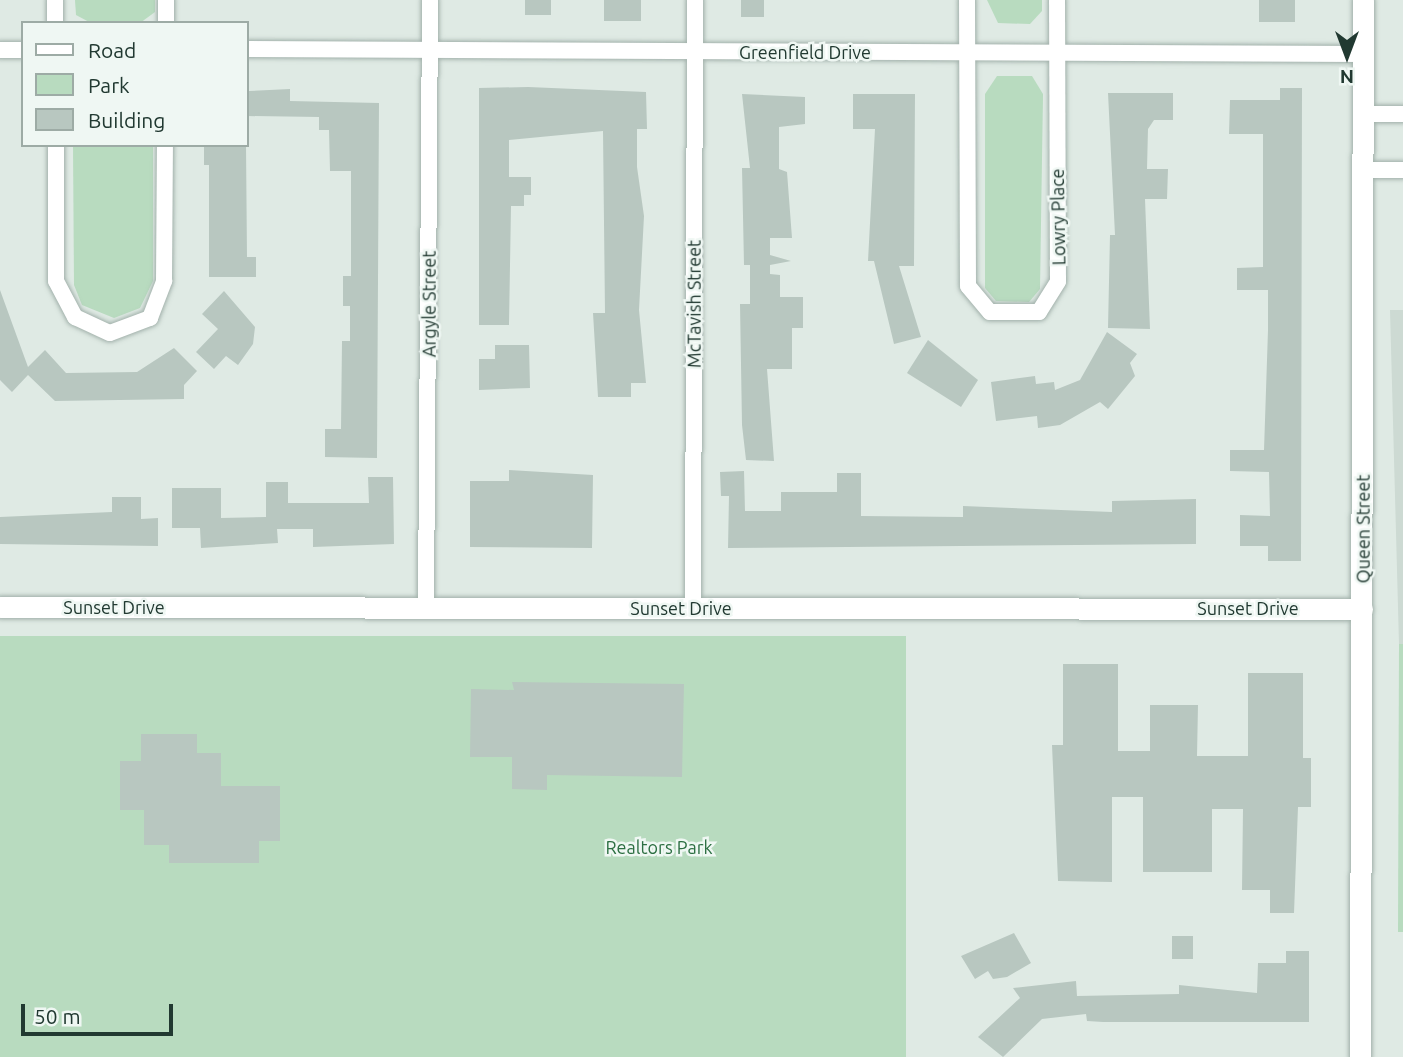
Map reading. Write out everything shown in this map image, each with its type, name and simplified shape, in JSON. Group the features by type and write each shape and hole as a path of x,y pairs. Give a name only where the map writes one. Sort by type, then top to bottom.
{"street":[{"path":"55,0 55,21"},
{"path":"166,0 166,21"},
{"name":"Argyle Street","path":"426,608 430,0"},
{"name":"McTavish Street","path":"693,608 695,0"},
{"name":"Lowry Place","path":"967,0 968,286 990,312 1039,312 1058,281 1057,0"},
{"name":"Queen Street","path":"1360,1057 1363,0"},
{"name":"Greenfield Drive","path":"248,49 1363,54"},
{"path":"0,50 21,50"},
{"path":"1363,114 1403,114"},
{"path":"56,147 56,281 75,317 110,333 150,318 164,281 165,147"},
{"path":"1363,170 1403,170"},
{"name":"Sunset Drive","path":"0,607 1362,609"}],"shaded area":[{"path":"1390,310 1403,310 1403,644 1399,644"}],"green space":[{"path":"75,0 155,0 155,12 143,21 87,21 76,15"},
{"path":"987,0 1042,0 1042,11 1030,24 998,23"},
{"path":"997,76 1032,76 1043,94 1040,289 1029,302 996,301 985,288 985,94"},
{"path":"73,147 153,147 153,281 140,308 114,318 82,305 74,285"},
{"name":"Realtors Park","path":"0,636 906,636 906,1057 0,1057"},
{"path":"1399,644 1403,644 1403,932 1398,932"}],"building":[{"path":"525,0 551,0 551,15 525,15"},
{"path":"604,0 641,0 641,21 604,21"},
{"path":"741,0 764,0 764,17 741,17"},
{"path":"1259,0 1295,0 1295,22 1259,22"},
{"path":"528,87 646,92 647,129 637,129 637,167 644,216 639,310 646,383 631,383 631,397 598,397 593,313 605,313 603,131 509,140 509,177 531,177 531,195 524,195 524,206 511,206 509,325 479,325 479,88"},
{"path":"1280,88 1302,88 1301,561 1268,561 1268,546 1240,546 1240,515 1270,516 1269,472 1230,471 1230,450 1264,450 1268,290 1237,290 1237,268 1263,267 1263,134 1229,134 1230,100 1280,100"},
{"path":"290,89 290,101 379,103 377,458 325,457 325,429 341,429 342,341 350,341 350,306 343,306 343,276 351,276 351,171 330,171 329,130 319,130 319,117 248,116 249,91"},
{"path":"1108,93 1173,93 1173,120 1154,120 1148,129 1147,169 1168,169 1167,199 1145,199 1150,329 1108,328 1110,235 1115,235"},
{"path":"742,94 805,97 805,124 779,127 779,169 787,172 792,238 770,238 770,255 791,261 770,265 770,274 780,275 780,297 803,297 803,328 792,328 792,369 767,369 774,461 746,460 742,425 740,304 750,304 750,265 744,265 742,168 750,168"},
{"path":"853,94 915,94 914,266 899,266 921,337 894,344 874,261 868,261 875,129 853,129"},
{"path":"204,147 246,147 247,257 256,257 256,277 209,277 209,165 204,165"},
{"path":"0,290 28,367 45,350 66,373 137,372 174,348 197,371 184,385 184,399 55,401 28,375 12,392 0,380"},
{"path":"224,291 255,327 253,344 238,365 226,356 214,369 196,352 218,329 202,314"},
{"path":"1107,332 1137,354 1130,363 1135,376 1108,409 1100,402 1060,425 1038,428 1037,416 996,421 991,382 1035,376 1036,384 1054,382 1055,390 1080,380"},
{"path":"928,340 978,380 961,407 907,373"},
{"path":"495,345 529,345 530,388 479,390 479,359 495,359"},
{"path":"509,470 593,475 592,548 470,547 470,481 509,481"},
{"path":"744,471 745,511 781,511 781,492 837,492 837,473 861,473 861,516 963,517 963,506 1112,512 1112,501 1196,499 1196,544 728,548 729,496 721,496 720,472"},
{"path":"368,477 393,477 394,544 313,547 313,529 277,529 278,543 201,548 200,528 172,528 172,488 221,488 221,518 266,517 266,482 288,482 288,503 369,503"},
{"path":"112,497 141,497 141,519 158,518 158,546 0,544 0,517 112,512"},
{"path":"1063,664 1118,664 1118,751 1150,751 1150,705 1198,705 1197,756 1248,756 1248,673 1303,673 1303,758 1311,758 1311,807 1298,807 1294,913 1270,913 1270,890 1242,890 1243,809 1212,809 1212,872 1143,872 1143,797 1112,797 1112,882 1058,881 1052,745 1063,745"},
{"path":"512,682 684,684 682,777 547,775 547,790 512,789 512,757 470,757 471,689 514,690"},
{"path":"141,734 197,734 197,753 221,753 221,786 280,786 280,841 259,841 259,863 169,863 169,845 144,845 144,810 120,810 120,761 141,761"},
{"path":"1014,933 1031,963 1007,977 993,979 988,971 975,979 961,956"},
{"path":"1172,936 1193,936 1193,959 1172,959"},
{"path":"1286,951 1309,951 1309,1022 1103,1022 1087,1021 1086,1014 1042,1019 1003,1057 978,1037 1020,998 1013,988 1076,981 1077,996 1179,994 1179,985 1257,993 1258,963 1286,963"}]}
